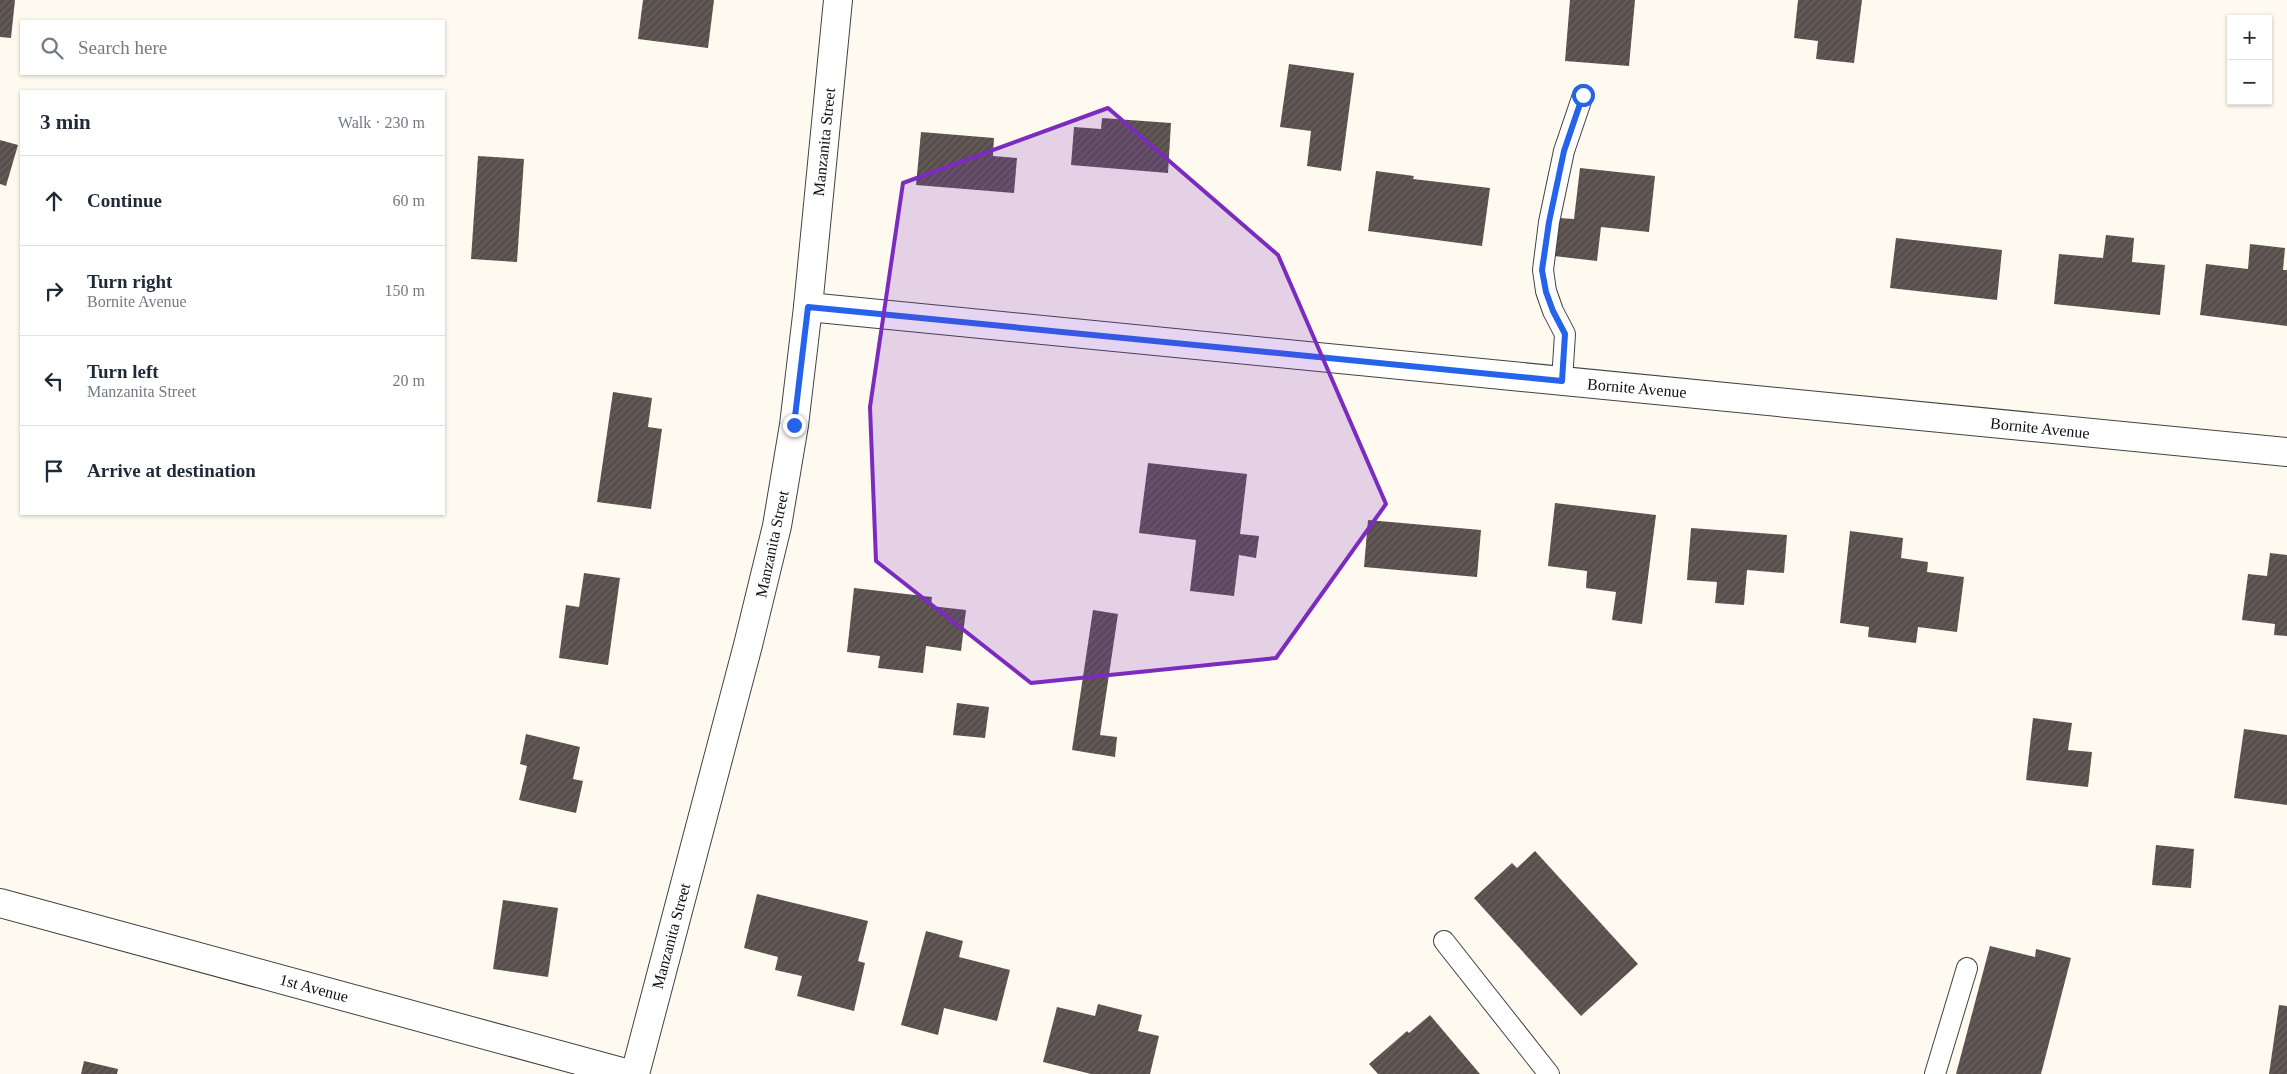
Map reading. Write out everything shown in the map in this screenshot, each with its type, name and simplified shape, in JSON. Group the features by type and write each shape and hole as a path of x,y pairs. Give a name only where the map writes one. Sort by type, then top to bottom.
{"street":[{"name":"Manzanita Street","path":"635,1074 764,582 786,475 808,307 838,0"},
{"name":"Bornite Avenue","path":"808,307 2287,452"},
{"name":"1st Avenue","path":"0,903 629,1074"}],"lane":[{"path":"1562,381 1565,334 1546,292 1542,270 1549,222 1564,151 1583,95"},
{"path":"1444,940 1548,1074"},
{"path":"1935,1074 1967,968"}],"highlighted area":[{"path":"1108,108 1278,255 1386,504 1276,658 1031,683 876,561 870,407 903,183"}],"building":[{"path":"0,0 15,0 11,38 0,37"},
{"path":"643,0 714,0 708,48 638,39"},
{"path":"1570,0 1635,0 1629,66 1565,61"},
{"path":"1798,0 1862,0 1854,63 1816,59 1818,41 1794,38"},
{"path":"1289,64 1354,73 1341,171 1307,166 1311,131 1280,127"},
{"path":"1102,118 1171,123 1168,173 1071,165 1074,127 1101,129"},
{"path":"921,132 994,138 993,156 1017,158 1014,193 916,185"},
{"path":"0,140 18,145 6,186 0,184"},
{"path":"478,156 524,159 517,262 471,259"},
{"path":"1580,168 1655,176 1649,232 1601,227 1597,261 1554,256 1559,218 1574,219"},
{"path":"1376,171 1414,176 1413,179 1490,188 1482,246 1368,231"},
{"path":"2106,235 2134,238 2132,262 2165,265 2160,315 2054,304 2059,254 2103,258"},
{"path":"1896,238 2002,250 1997,300 1890,288"},
{"path":"2250,244 2285,248 2283,270 2287,270 2287,326 2200,315 2206,264 2248,269"},
{"path":"613,392 652,398 648,427 662,429 651,509 597,502"},
{"path":"1148,463 1247,474 1240,534 1259,536 1256,558 1239,555 1234,596 1190,591 1196,540 1139,533"},
{"path":"1555,503 1656,515 1642,624 1612,620 1616,592 1586,588 1587,571 1548,566"},
{"path":"1368,520 1481,530 1477,577 1364,567"},
{"path":"1691,528 1787,535 1784,573 1747,570 1744,605 1715,603 1717,582 1687,580"},
{"path":"1850,531 1903,538 1901,558 1928,562 1927,572 1964,577 1957,632 1918,627 1916,643 1868,637 1869,627 1840,623"},
{"path":"2270,553 2287,555 2287,636 2274,635 2275,624 2242,620 2248,574 2267,576"},
{"path":"584,573 620,578 608,665 559,658 566,605 579,607"},
{"path":"854,588 932,597 931,606 966,610 961,651 926,646 923,673 878,668 880,656 847,652"},
{"path":"1093,610 1118,614 1100,735 1117,737 1115,757 1072,750"},
{"path":"957,703 989,707 985,738 953,735"},
{"path":"2033,718 2072,723 2068,750 2092,752 2088,787 2026,780"},
{"path":"2244,729 2287,735 2287,805 2234,798"},
{"path":"526,734 580,747 573,779 583,781 576,813 519,800 527,766 520,764"},
{"path":"2156,845 2194,849 2191,888 2152,885"},
{"path":"1535,851 1638,964 1581,1016 1474,898 1512,863 1517,868"},
{"path":"757,894 868,921 858,961 865,963 854,1011 797,996 802,976 775,970 778,957 744,948"},
{"path":"503,900 558,908 548,977 493,969"},
{"path":"926,931 963,941 959,957 1010,970 997,1021 944,1008 938,1035 901,1025"},
{"path":"1990,946 2035,957 2036,949 2071,958 2041,1074 1956,1074"},
{"path":"1098,1004 1142,1015 1138,1031 1159,1036 1150,1074 1091,1074 1043,1062 1057,1007 1095,1016"},
{"path":"2279,1005 2287,1006 2287,1074 2269,1074"},
{"path":"1430,1015 1480,1074 1378,1074 1369,1064 1407,1031 1409,1033"},
{"path":"84,1061 118,1069 117,1074 81,1074"}],"route":[{"path":"794,425 808,307 1562,381 1565,334 1546,292 1542,270 1549,222 1564,151 1583,95"}]}
